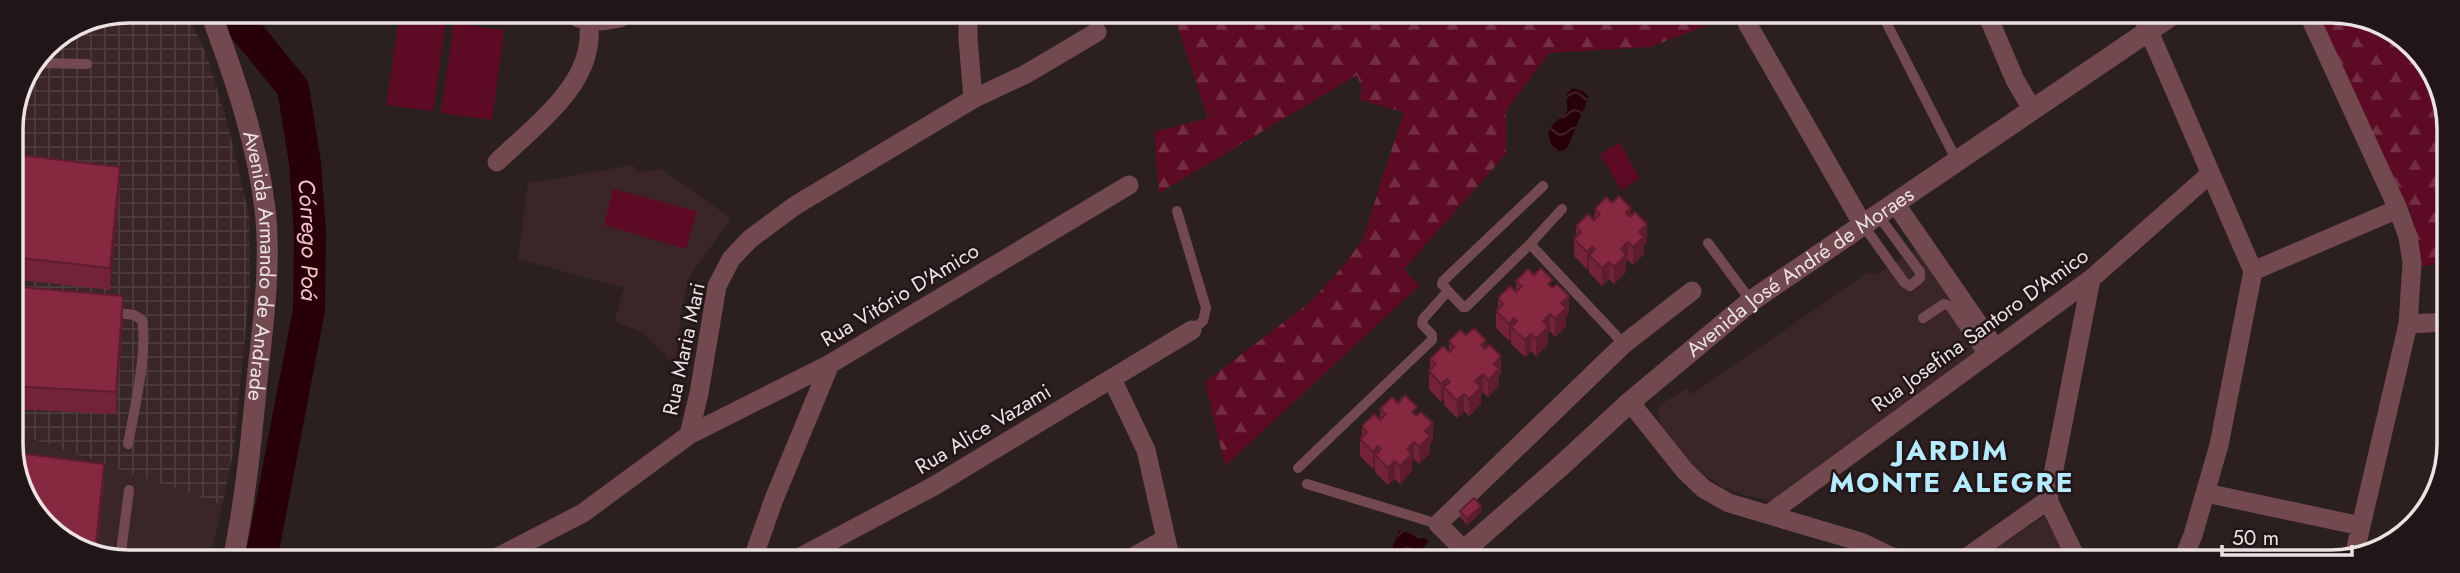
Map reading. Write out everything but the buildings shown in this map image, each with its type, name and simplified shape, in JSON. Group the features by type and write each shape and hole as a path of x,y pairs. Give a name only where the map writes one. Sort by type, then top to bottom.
{"street":[{"name":"Avenida Armando de Andrade","path":"214,23 252,133 265,210 267,266 263,322 245,488 235,550"},
{"path":"497,162 552,109 577,79 589,47 584,23"},
{"path":"968,23 973,99"},
{"path":"1747,23 1879,214 1989,352"},
{"path":"1991,23 2015,80 2032,110"},
{"name":"Avenida José André de Moraes","path":"1465,550 1562,466 1630,402 1751,301 2032,110 2144,23"},
{"path":"2145,23 2253,271 2222,432 2206,493 2186,550"},
{"path":"2313,23 2398,209 2408,237 2412,262 2408,324 2356,547"},
{"name":"Rua Maria Mari","path":"511,550 583,513 689,435 717,286 731,259 750,239 796,205 973,99 1026,74 1097,32"},
{"name":"Rua Josefina Santoro D'Amico","path":"1769,514 2091,279 2210,174"},
{"name":"Rua Vitório D'Amico","path":"689,435 830,364 1129,185"},
{"path":"2253,271 2398,209"},
{"path":"2072,550 2048,500 2091,279"},
{"path":"1454,550 1438,524 1624,344 1692,291"},
{"path":"2408,324 2437,323"},
{"name":"Rua Alice Vazami","path":"814,550 934,486 1192,330"},
{"path":"756,550 830,364"},
{"path":"1112,379 1146,450 1168,550"},
{"path":"1630,402 1685,471 1704,489 1729,503 1769,514 1859,550"},
{"path":"2206,493 2361,526"},
{"path":"1978,550 2048,500"},
{"path":"1146,550 1166,539"}],"lane":[{"path":"1887,23 1957,161"},
{"path":"46,63 87,64"},
{"path":"1543,186 1442,284 1466,307 1562,209"},
{"path":"1177,211 1206,307 1203,321 1192,330"},
{"path":"1879,214 1920,272 1920,278 1910,286 1904,282 1879,214"},
{"path":"1708,243 1751,301"},
{"path":"1530,244 1624,344"},
{"path":"1298,467 1432,340 1432,335 1422,324 1423,319 1448,291"},
{"path":"1923,318 1944,304 1950,306 1989,352"},
{"path":"93,309 134,315 142,320 144,329 139,377 128,444"},
{"path":"1307,484 1438,524"},
{"path":"121,549 129,490"}],"shaded area":[{"path":"192,23 207,56 228,126 249,215 250,285 234,449 222,505 23,435 23,121 26,101 45,64 59,49 75,37 108,25"},
{"path":"633,165 637,172 661,169 731,218 688,279 674,365 643,333 614,321 624,288 518,259 528,183"},
{"path":"1918,247 1988,342 1776,501 1744,495 1720,486 1690,465 1667,441 1657,413 1658,406 1687,388 1692,394 1869,272 1876,275"},
{"path":"23,435 222,505 212,550 128,550 88,542 64,528 37,498 25,465"},
{"path":"2045,516 2062,550 1994,550"}],"green space":[{"path":"398,23 446,23 433,111 386,105"},
{"path":"454,23 504,30 492,120 441,113"},
{"path":"1176,23 1713,23 1650,47 1549,53 1506,111 1506,154 1404,269 1419,286 1225,466 1205,382 1309,303 1362,241 1404,112 1360,100 1362,88 1357,75 1159,193 1154,132 1208,118"},
{"path":"2322,23 2366,28 2396,45 2419,70 2432,94 2437,128 2437,265 2419,266 2416,234 2410,210 2393,182"},
{"path":"1620,143 1639,178 1622,191 1600,154"},
{"path":"613,189 697,211 686,249 604,225"}],"water":[{"path":"1573,88 1583,91 1589,97 1566,151 1558,151 1552,147 1548,133 1553,124 1567,112 1567,93"},
{"path":"1399,530 1429,540 1422,550 1392,550"}],"waterway":[{"name":"Córrego Poá","path":"240,23 293,88 305,163 310,233 309,310 263,550"}],"district":[{"name":"JARDIM MONTE ALEGRE","path":"1952,466"}]}
